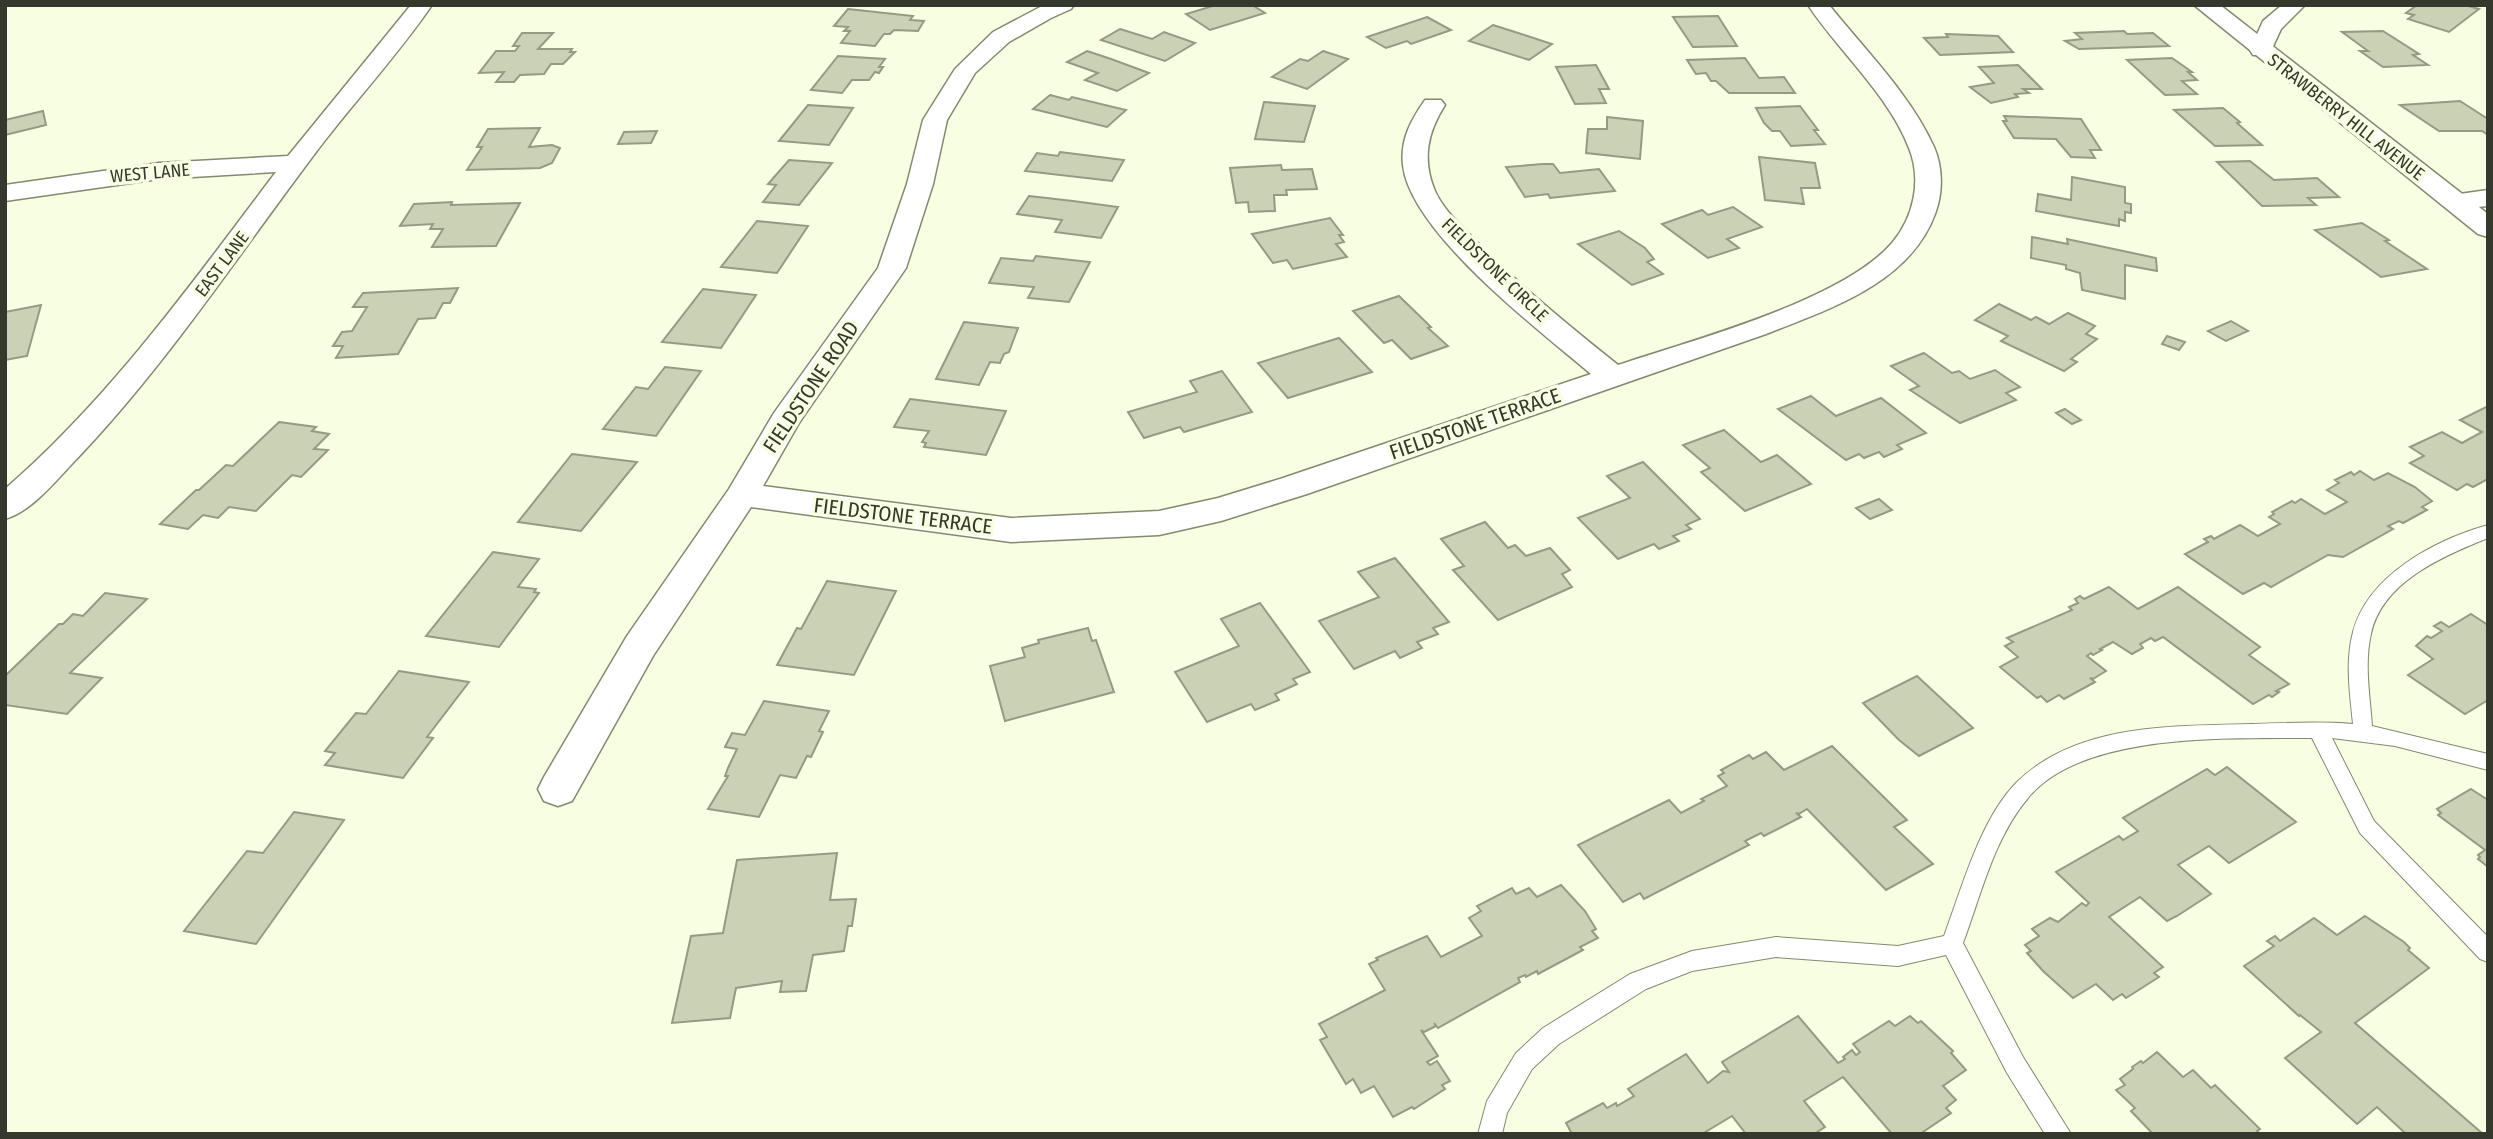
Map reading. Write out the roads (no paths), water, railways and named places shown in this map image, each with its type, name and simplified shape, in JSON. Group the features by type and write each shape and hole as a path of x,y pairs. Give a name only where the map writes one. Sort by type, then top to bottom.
{"main road":[{"name":"STRAWBERRY HILL AVENUE","path":"2205,5 2488,228"}],"street":[{"name":"EAST LANE","path":"5,508 32,486 142,369 295,163 422,5"},
{"name":"FIELDSTONE ROAD","path":"558,789 640,646 742,495 785,420 892,268 920,184 935,120 966,69 1001,37 1043,13 1064,5"},
{"name":"FIELDSTONE TERRACE","path":"742,495 1012,530 1159,523 1221,509 1295,486 1756,328 1821,302 1867,277 1896,256 1912,236 1923,214 1930,188 1921,145 1897,107 1818,5"},
{"path":"2261,50 2271,26 2295,5"},
{"name":"FIELDSTONE CIRCLE","path":"1433,105 1419,125 1414,146 1416,172 1423,193 1444,223 1476,257 1612,376"},
{"name":"WEST LANE","path":"5,193 159,171 295,163"},
{"path":"2454,201 2488,198"}],"lane":[{"path":"2363,733 2360,656 2365,622 2394,580 2453,545 2488,531"},
{"path":"2318,730 2367,827 2488,952"},
{"path":"2059,1134 2015,1065 1952,944 1996,833 2022,790 2052,766 2083,752 2130,739 2166,734 2318,730 2363,733 2424,744 2488,762"},
{"path":"1490,1134 1496,1109 1524,1061 1551,1036 1639,981 1692,961 1776,947 1898,956 1952,944"}]}
